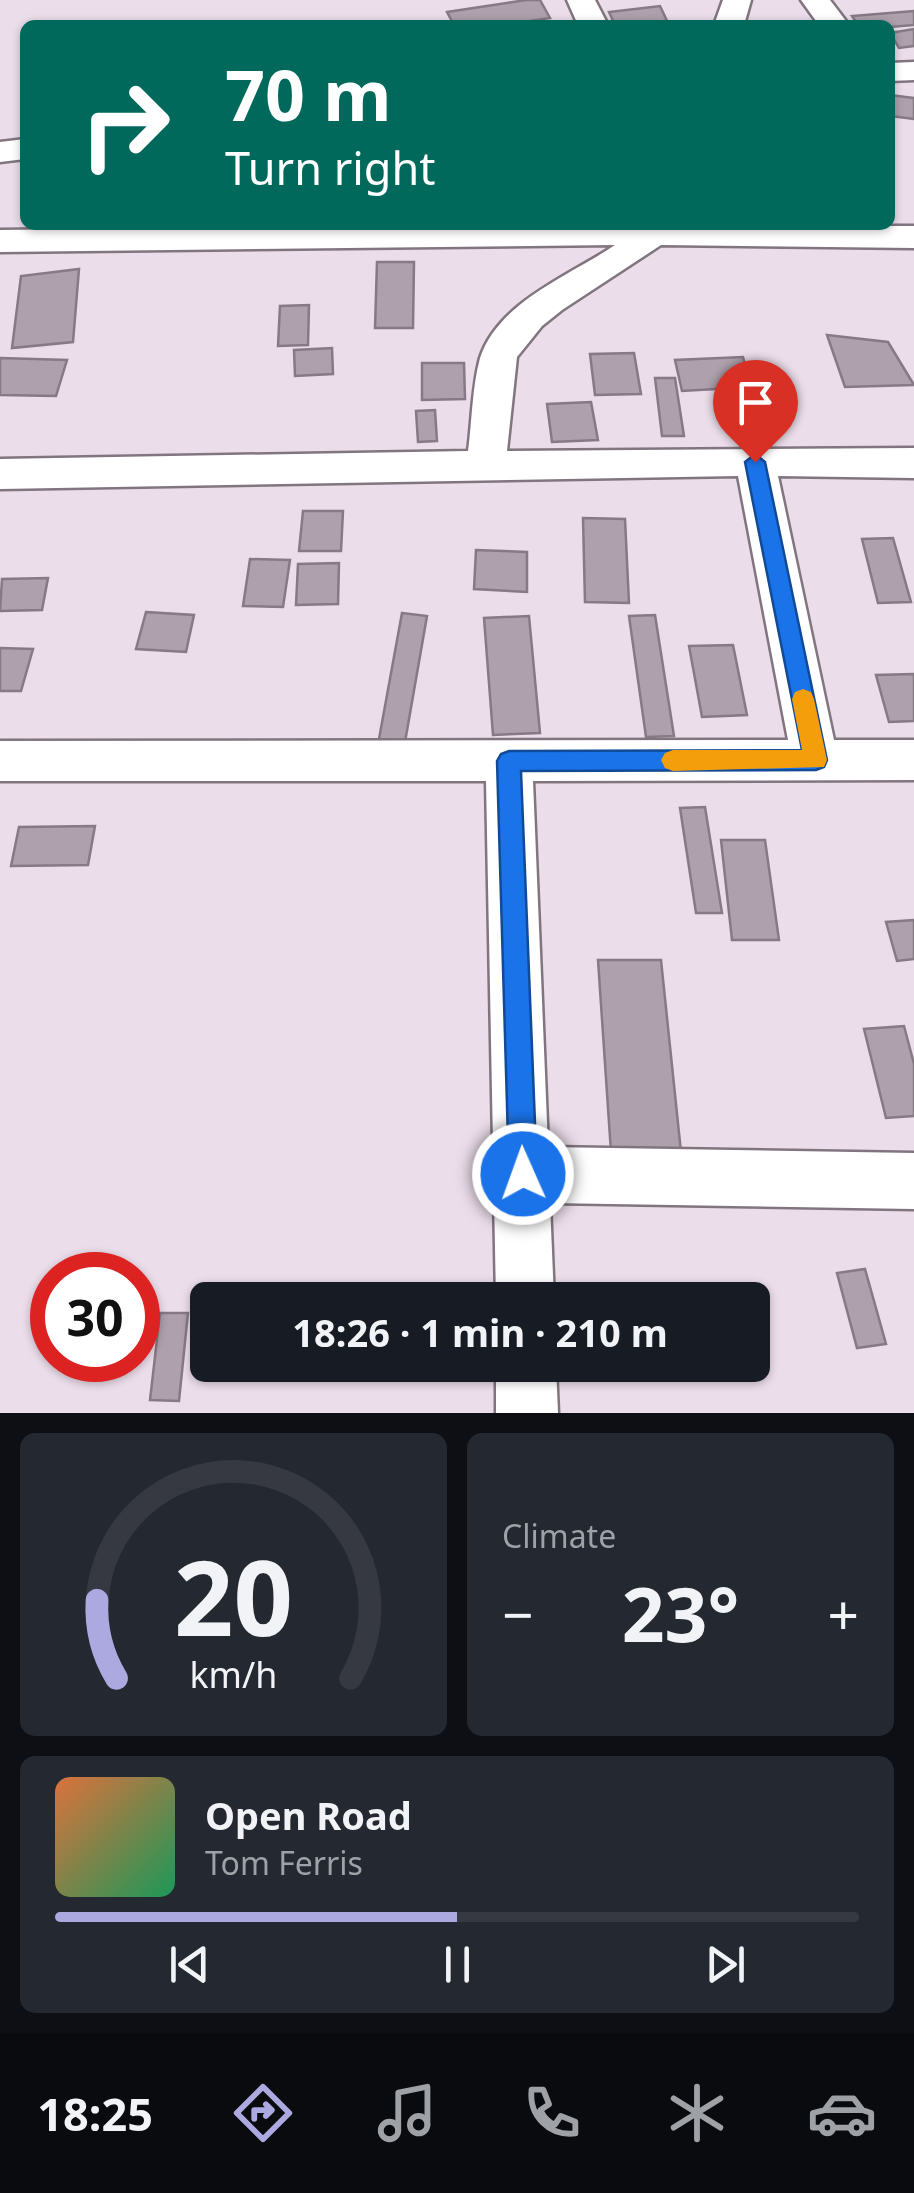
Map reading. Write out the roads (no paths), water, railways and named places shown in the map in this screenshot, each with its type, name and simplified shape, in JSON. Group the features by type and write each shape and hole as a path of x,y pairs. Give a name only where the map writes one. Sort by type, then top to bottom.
{"street":[{"path":"815,0 830,20"},
{"path":"486,467 500,357 505,345 536,315 655,230"},
{"path":"0,242 655,230 914,237"},
{"path":"755,462 816,760"},
{"path":"0,474 914,463"},
{"path":"0,761 914,760"},
{"path":"509,761 525,1282"},
{"path":"523,1174 914,1181"},
{"path":"526,1382 526,1413"}]}
